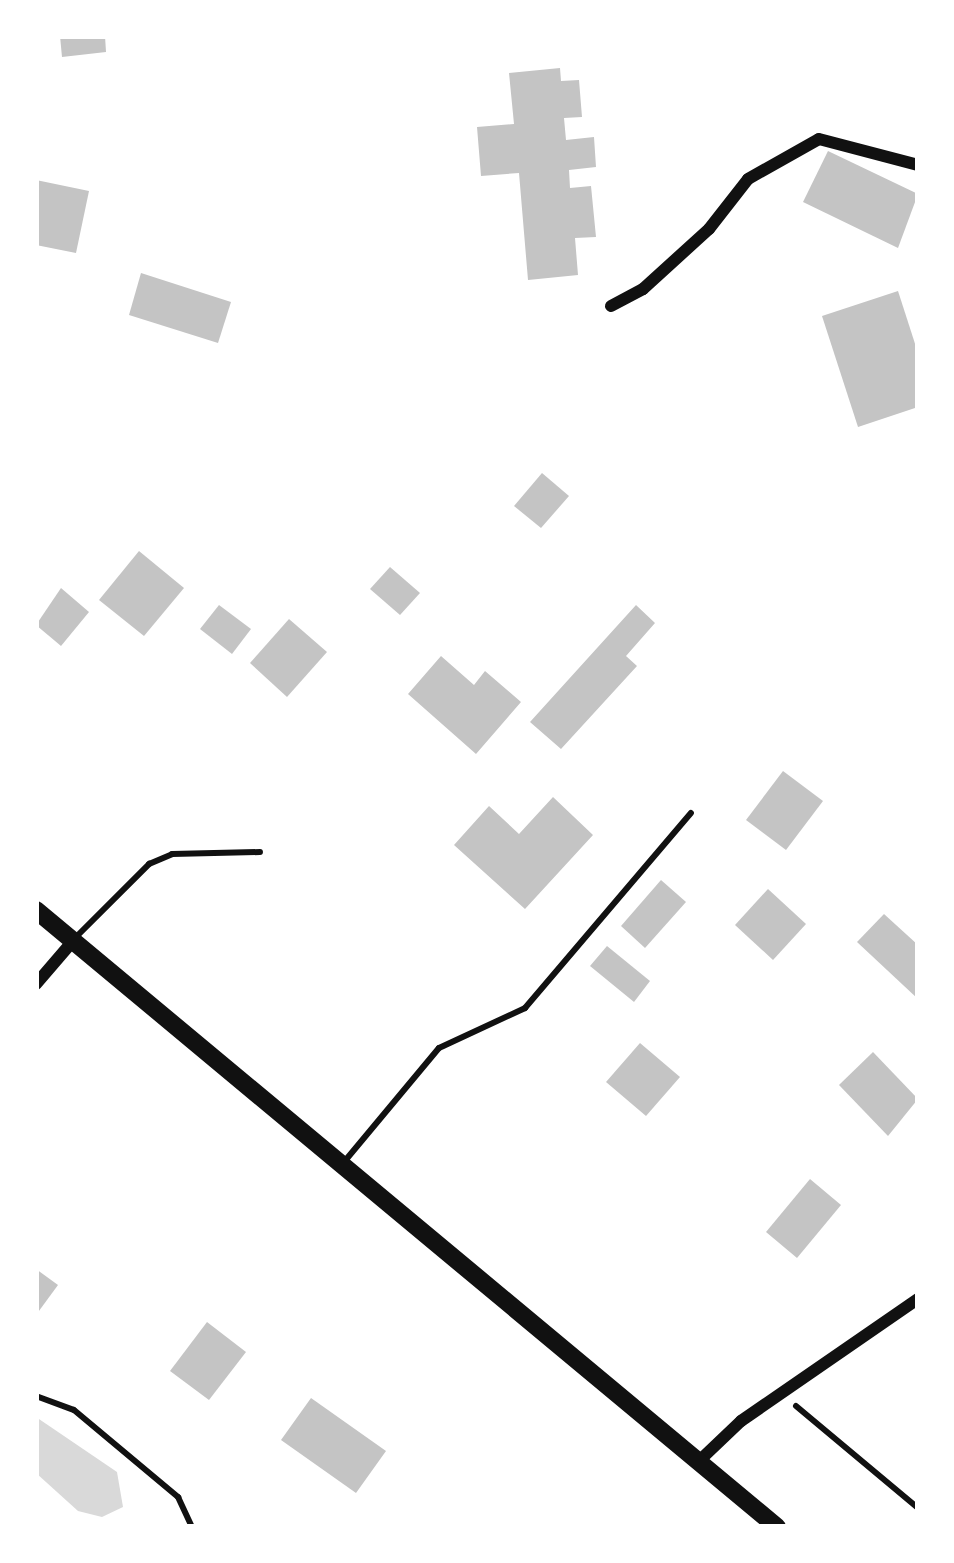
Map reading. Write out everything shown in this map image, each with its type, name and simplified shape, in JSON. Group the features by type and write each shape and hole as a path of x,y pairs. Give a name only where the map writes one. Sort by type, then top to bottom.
{"main road":[{"path":"36,910 777,1527"}],"street":[{"path":"610,306 643,289 710,229 748,179 819,139 918,165"},
{"path":"36,984 73,941"},
{"path":"698,1461 781,1394 918,1299"}],"lane":[{"path":"342,1165 439,1048 525,1008 691,813"},
{"path":"73,941 148,863 172,854 260,852"},
{"path":"36,1396 74,1410 161,1483 192,1527"}],"path":[{"path":"781,1394 918,1508"}],"shaded area":[{"path":"36,1417 117,1472 123,1507 102,1517 78,1511 36,1473"}],"building":[{"path":"60,36 105,36 106,52 62,57"},
{"path":"560,68 561,81 579,80 582,117 564,118 566,140 594,137 596,167 569,170 570,188 591,186 596,237 575,238 578,275 528,280 519,173 481,176 477,127 514,124 509,73"},
{"path":"828,151 918,194 898,248 803,202"},
{"path":"36,180 89,191 76,253 36,245"},
{"path":"141,273 231,302 218,343 129,315"},
{"path":"898,291 918,353 918,407 858,427 822,316"},
{"path":"542,473 569,496 541,528 514,506"},
{"path":"139,551 184,588 144,636 99,600"},
{"path":"390,567 420,593 400,615 370,589"},
{"path":"61,588 89,612 61,646 36,625"},
{"path":"219,605 251,629 232,654 200,629"},
{"path":"636,605 655,623 626,656 637,666 561,749 530,722"},
{"path":"289,619 327,652 287,697 250,663"},
{"path":"441,656 474,685 485,671 521,702 476,754 408,694"},
{"path":"783,771 823,801 786,850 746,820"},
{"path":"553,797 593,835 525,909 454,845 489,806 519,834"},
{"path":"661,880 686,902 645,948 621,926"},
{"path":"768,889 806,924 773,960 735,925"},
{"path":"884,914 918,945 918,999 857,942"},
{"path":"607,946 650,981 634,1002 590,966"},
{"path":"640,1043 680,1077 646,1116 606,1082"},
{"path":"873,1052 918,1099 888,1136 839,1085"},
{"path":"810,1179 841,1205 797,1258 766,1232"},
{"path":"36,1269 58,1285 36,1315"},
{"path":"207,1322 246,1352 209,1400 170,1371"},
{"path":"311,1398 386,1451 356,1493 281,1440"}]}
